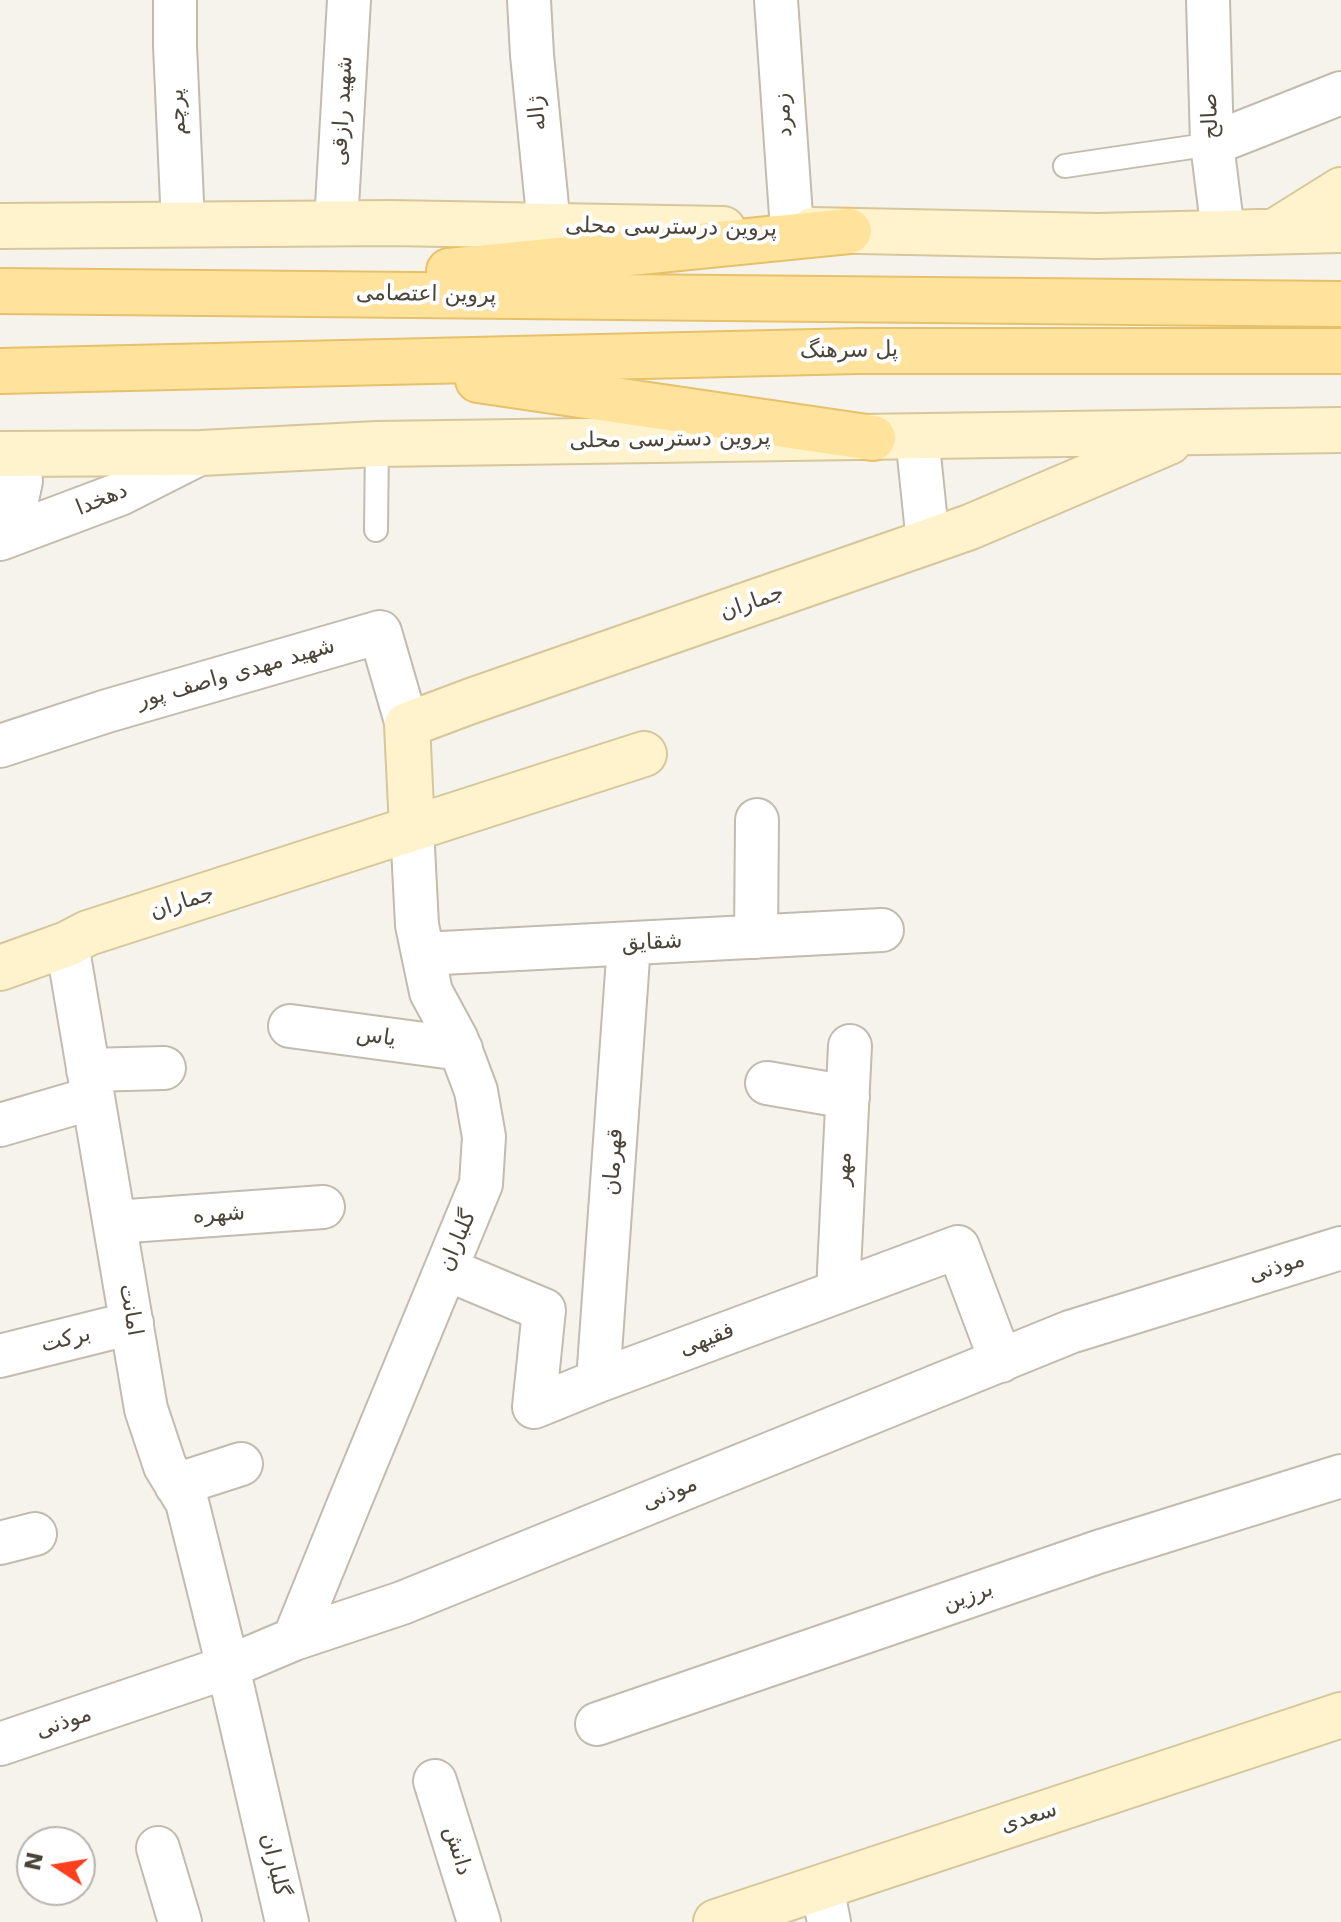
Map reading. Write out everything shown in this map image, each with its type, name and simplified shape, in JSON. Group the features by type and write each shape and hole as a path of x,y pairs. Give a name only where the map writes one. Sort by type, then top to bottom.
{"main road":[{"path":"1319,230 1341,190"},
{"name":"پروین درسترسی محلی","path":"0,226 336,223 1098,236 1319,230"},
{"path":"232,293 849,231"},
{"name":"پروین اعتصامی","path":"0,291 1341,304"},
{"name":"پل سرهنگ","path":"357,362 858,351 1341,351"},
{"path":"0,371 357,362 873,438"},
{"name":"پروین دسترسی محلی","path":"9,454 201,453 377,444 1338,430"},
{"name":"جماران","path":"407,725 970,527 1189,433"},
{"path":"407,725 412,828"},
{"name":"جماران","path":"0,968 67,944 88,933 644,754"},
{"name":"سعدی","path":"716,1922 826,1905 1341,1715"}],"street":[{"name":"پرچم","path":"175,0 183,224"},
{"name":"شهید رازقی","path":"336,223 349,0"},
{"name":"ژاله","path":"529,0 549,226"},
{"name":"زمرد","path":"776,0 792,230"},
{"name":"صالح","path":"1208,0 1212,144 1223,232"},
{"path":"1212,144 1341,93"},
{"path":"917,436 928,542"},
{"name":"دهخدا","path":"0,539 120,494 201,453"},
{"path":"0,531 15,509 21,481 9,454"},
{"name":"شهید مهدی واصف پور","path":"0,746 107,711 380,632 407,725"},
{"path":"756,937 757,820"},
{"name":"گلباران","path":"294,1639 481,1184 484,1137 476,1091 461,1049 431,992 417,925 412,828"},
{"name":"شقایق","path":"423,954 882,930"},
{"name":"امانت","path":"67,944 146,1409 165,1466 187,1502 228,1667"},
{"name":"قهرمان","path":"598,1381 629,944"},
{"name":"یاس","path":"290,1026 461,1049"},
{"name":"مهر","path":"838,1291 850,1046"},
{"path":"0,1125 91,1084 164,1068"},
{"path":"767,1083 848,1097"},
{"name":"شهره","path":"115,1222 323,1207"},
{"name":"فقیهی","path":"446,1269 544,1310 534,1407 958,1247 1001,1361"},
{"name":"موذنی","path":"0,1744 228,1667 294,1639 402,1603 1070,1332 1341,1248"},
{"name":"برکت","path":"0,1356 132,1323"},
{"path":"176,1485 241,1464"},
{"name":"برزین","path":"597,1724 1098,1552 1341,1476"},
{"name":"گلباران","path":"228,1667 287,1922"},
{"name":"دانش","path":"435,1781 479,1922"},
{"path":"158,1848 180,1922"}],"lane":[{"path":"1065,166 1212,144"},
{"path":"376,530 377,444"}]}
